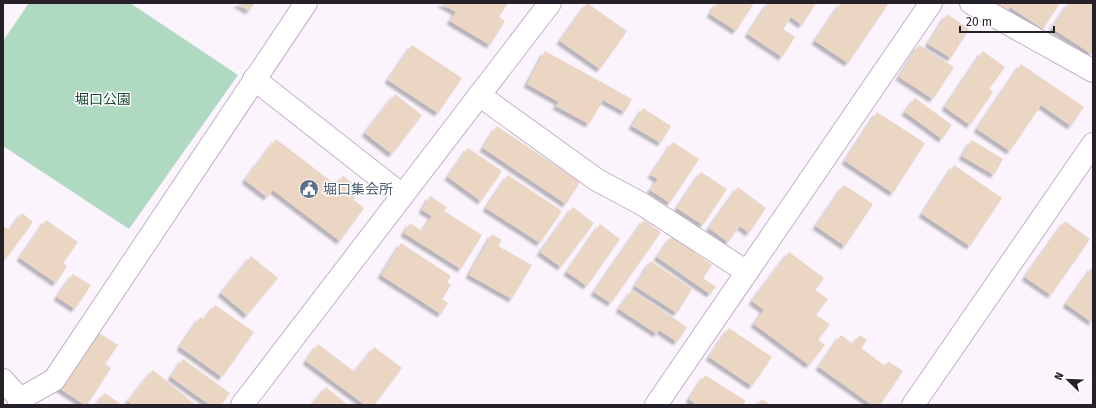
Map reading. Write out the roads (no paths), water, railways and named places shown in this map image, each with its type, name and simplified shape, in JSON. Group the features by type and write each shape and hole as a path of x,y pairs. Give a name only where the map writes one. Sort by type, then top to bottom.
{"street":[{"path":"3,380 19,402 54,380 306,3"},
{"path":"242,405 550,3"},
{"path":"656,405 931,3"},
{"path":"971,3 1093,71"},
{"path":"254,79 402,195"},
{"path":"480,95 596,180 642,204 747,272"},
{"path":"913,405 1093,144"}],"place":[{"name":"堀口集会所","path":"309,189"}],"park label":[{"name":"堀口公園","path":"103,99"}]}
